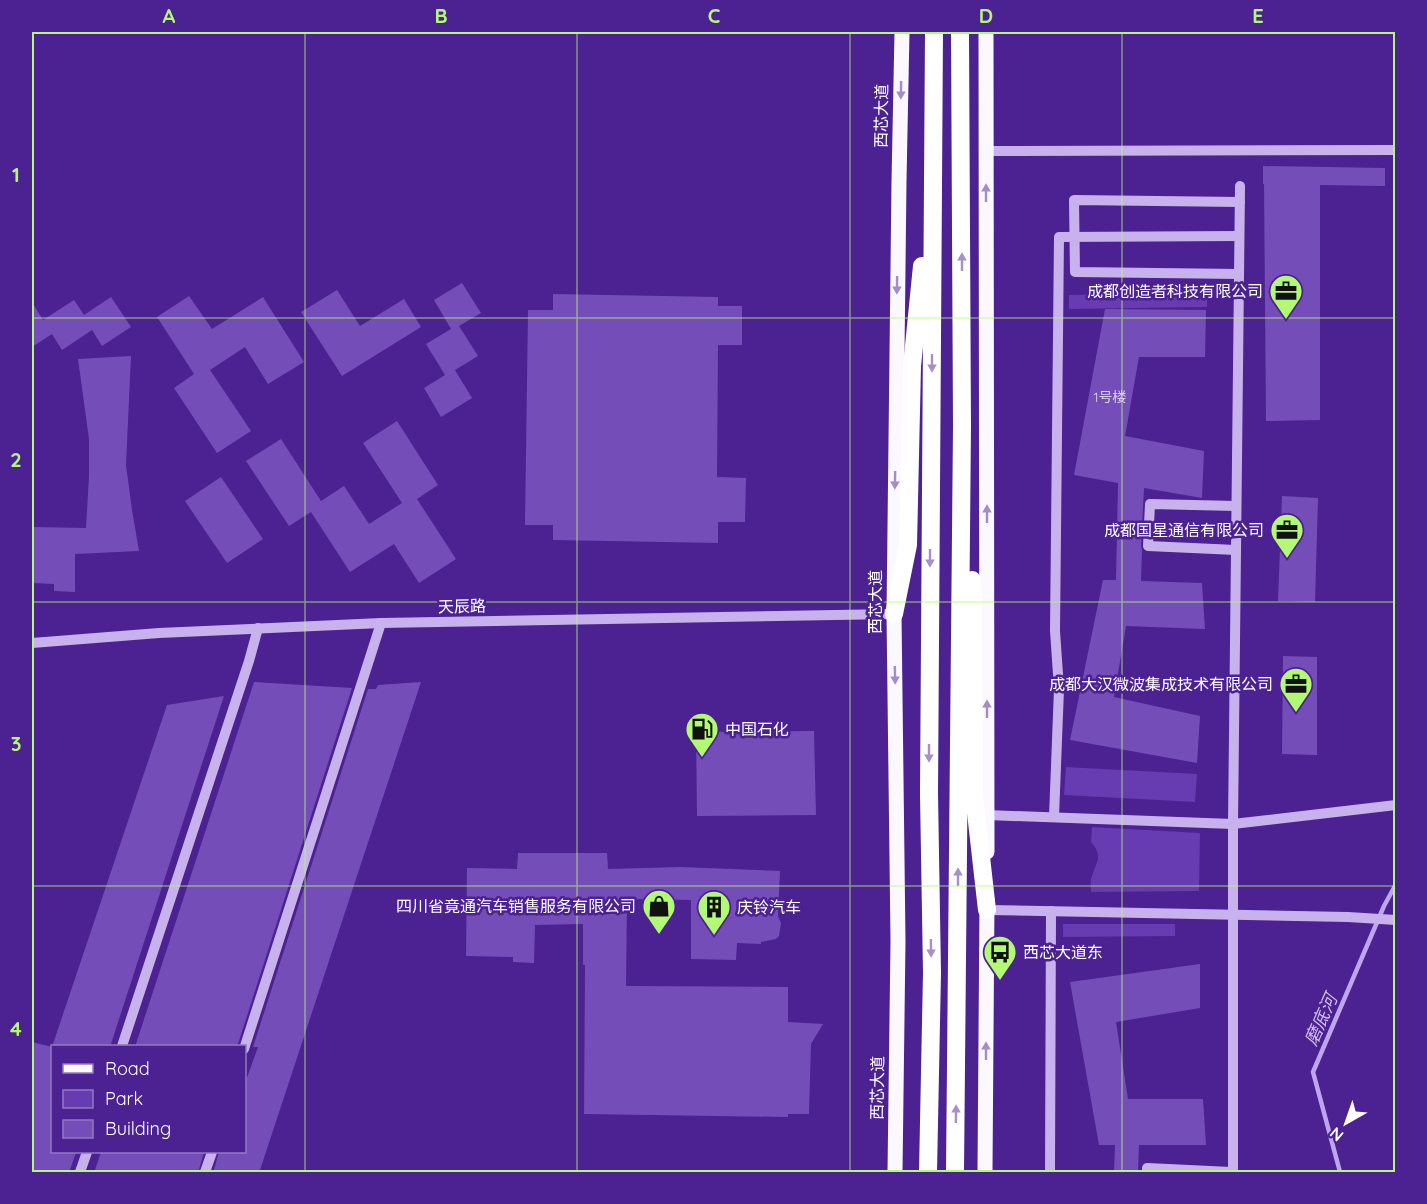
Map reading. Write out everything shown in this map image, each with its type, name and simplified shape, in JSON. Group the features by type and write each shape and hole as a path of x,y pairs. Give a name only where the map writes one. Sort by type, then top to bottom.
{"highway":[{"path":"928,1173 932,973 929,782 934,32"},
{"path":"955,1173 962,426 960,32"},
{"path":"894,614 908,545 912,366 933,142"},
{"path":"962,426 974,602 974,795 987,910"}],"main road":[{"name":"西芯大道","path":"895,1173 898,941 894,614 902,32"},
{"path":"985,1173 986,32"}],"street":[{"path":"986,151 1395,150"},
{"path":"1147,1173 1147,1168 1232,1173 1232,915 1240,186"},
{"path":"1239,274 1075,272 1074,200 1240,202"},
{"path":"1054,818 1059,688 1055,631 1059,237 1239,236"},
{"path":"1236,506 1150,504 1148,546 1236,550"},
{"name":"天辰路","path":"32,642 159,633 381,623 894,614"},
{"path":"245,1045 381,623"},
{"path":"123,1045 258,628"},
{"path":"987,815 1233,824 1395,805"},
{"path":"987,910 1348,916 1394,920"},
{"path":"1050,1173 1051,911"},
{"path":"80,1173 87,1153"},
{"path":"205,1173 212,1153"}],"green space":[{"path":"1207,293 1207,307 1069,309 1069,295"},
{"path":"1066,767 1197,774 1195,802 1064,795"},
{"path":"1092,827 1200,833 1199,891 1091,892 1091,879 1098,859 1097,851 1091,842"},
{"path":"1063,924 1175,924 1175,936 1063,937"}],"building":[{"path":"1263,166 1385,168 1385,186 1320,185 1320,420 1266,421"},
{"path":"462,283 481,313 459,326 478,356 455,370 472,398 441,417 424,388 445,375 426,344 451,329 434,300"},
{"path":"337,290 360,326 404,299 421,327 342,376 301,312"},
{"path":"553,294 718,297 718,306 742,306 742,345 718,345 717,477 746,478 745,522 718,522 718,543 553,540 553,525 525,525 528,310 553,310"},
{"path":"189,296 212,329 263,297 304,362 268,384 245,347 210,370 251,431 217,453 174,388 194,374 157,317"},
{"path":"111,297 131,327 102,346 92,330 62,350 52,334 32,347 32,302 43,320 74,300 84,315"},
{"path":"1105,309 1206,310 1205,357 1139,357 1125,436 1204,451 1202,498 1144,488 1141,581 1202,583 1205,629 1126,626 1114,697 1200,716 1197,763 1070,740 1103,580 1116,580 1118,483 1074,475"},
{"path":"131,356 126,465 139,551 75,554 75,592 54,591 54,584 32,583 32,527 86,528 89,439 78,359"},
{"path":"397,421 438,485 417,499 456,559 419,583 394,544 350,572 311,512 289,526 246,461 281,439 321,501 344,486 369,524 402,503 363,443"},
{"path":"221,477 263,539 227,563 185,501"},
{"path":"1282,496 1318,498 1315,602 1278,601"},
{"path":"1283,656 1317,657 1317,755 1282,754"},
{"path":"254,682 352,688 238,1045 136,1045"},
{"path":"421,682 259,1173 213,1173 219,1153 246,1153 246,1080 258,1047 253,1047 368,689 376,689 378,685"},
{"path":"224,696 111,1045 53,1045 167,705"},
{"path":"814,731 816,815 697,816 696,732"},
{"path":"518,853 607,853 608,869 680,867 780,871 779,936 776,939 761,942 761,944 737,943 736,960 691,959 691,900 627,899 626,986 788,987 788,1022 823,1024 811,1044 809,1114 788,1114 788,1117 584,1114 583,924 535,925 534,963 513,962 513,957 466,956 467,868 517,869"},
{"path":"1200,964 1200,1008 1116,1022 1128,1099 1203,1099 1206,1145 1139,1145 1138,1173 1114,1173 1115,1145 1099,1145 1070,982"},
{"path":"32,1042 51,1047 51,1153 76,1153 69,1173 32,1173"},
{"path":"101,1153 204,1153 198,1173 94,1173"}],"waterway":[{"name":"磨底河","path":"1340,1172 1313,1072 1384,906 1396,884"}],"place":[{"name":"成都创造者科技有限公司","path":"1286,320"},
{"name":"成都国星通信有限公司","path":"1287,559"},
{"name":"成都大汉微波集成技术有限公司","path":"1296,713"},
{"name":"中国石化","path":"702,758"},
{"name":"四川省竟通汽车销售服务有限公司","path":"659,935"},
{"name":"庆铃汽车","path":"714,936"},
{"name":"西芯大道东","path":"1000,981"}]}
